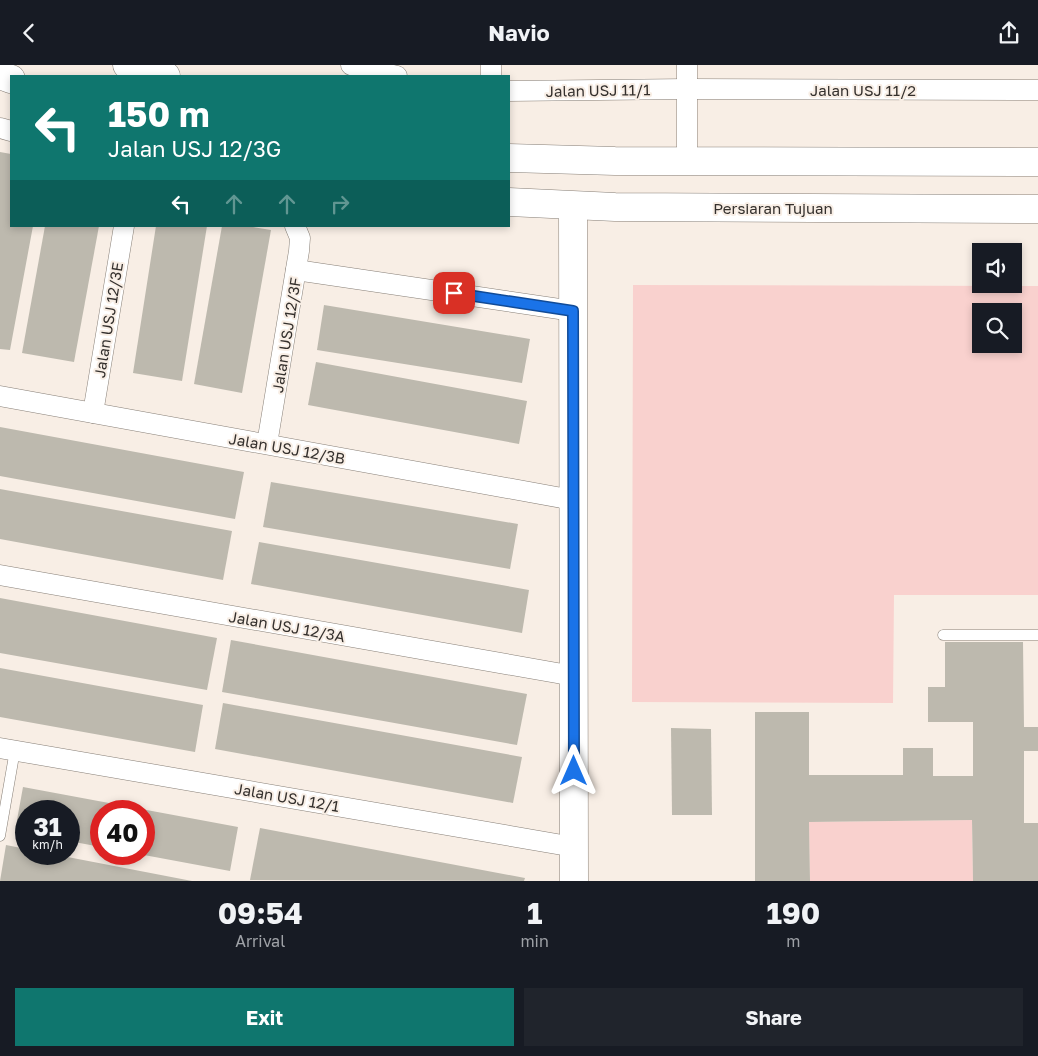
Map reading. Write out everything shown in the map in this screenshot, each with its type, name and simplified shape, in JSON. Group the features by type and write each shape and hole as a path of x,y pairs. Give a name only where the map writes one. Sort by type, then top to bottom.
{"main road":[{"path":"127,65 162,75"},
{"path":"510,158 687,161 1038,162"},
{"name":"Persiaran Tujuan","path":"510,202 573,206 1038,209"},
{"path":"573,206 574,881"}],"street":[{"path":"351,65 393,75"},
{"path":"687,65 687,161"},
{"name":"Jalan USJ 11/2","path":"687,89 1038,90"},
{"name":"Jalan USJ 11/1","path":"510,91 687,89"},
{"name":"Jalan USJ 12/3E","path":"93,413 124,227"},
{"name":"Jalan USJ 12/3F","path":"267,444 296,270 300,238 295,227"},
{"path":"296,270 573,311"},
{"name":"Jalan USJ 12/3B","path":"0,396 573,500"},
{"name":"Jalan USJ 12/3A","path":"0,575 574,676"},
{"name":"Jalan USJ 12/1","path":"7,749 574,847"}],"lane":[{"path":"943,635 1038,635"},
{"path":"0,836 7,749"}],"shaded area":[{"path":"633,285 972,286 972,293 1022,293 1022,286 1038,286 1038,595 894,595 893,703 632,702"},
{"path":"972,820 973,881 810,881 809,822"}],"building":[{"path":"0,152 10,154 10,227 33,227 10,350 0,349"},
{"path":"45,227 99,227 74,362 22,353"},
{"path":"156,227 207,227 182,381 133,373"},
{"path":"222,227 253,227 271,230 242,393 194,384"},
{"path":"324,305 530,339 522,383 317,350"},
{"path":"316,362 527,401 519,444 308,405"},
{"path":"0,427 244,472 235,519 0,476"},
{"path":"271,482 518,524 510,569 263,527"},
{"path":"0,489 232,531 223,580 0,539"},
{"path":"259,542 529,590 522,633 251,584"},
{"path":"0,598 217,638 207,690 0,653"},
{"path":"231,640 527,694 517,745 222,692"},
{"path":"945,642 1023,642 1024,727 1038,727 1038,751 1024,751 1024,823 1038,823 1038,881 973,881 972,820 809,822 810,881 755,881 755,712 809,712 809,775 903,775 903,748 933,748 933,776 973,776 973,722 928,722 928,687 945,687"},
{"path":"0,668 203,705 195,752 0,717"},
{"path":"223,703 522,757 513,803 215,749"},
{"path":"671,728 711,729 712,815 672,815"},
{"path":"23,787 93,800 90,800 90,845 80,843 80,800 21,800"},
{"path":"155,812 238,827 230,871 155,857"},
{"path":"260,828 525,878 524,881 250,880"},
{"path":"6,845 15,847 15,865 80,865 80,859 90,861 90,865 109,865 192,881 0,881"}],"route":[{"path":"454,293 573,311 574,771"}]}
